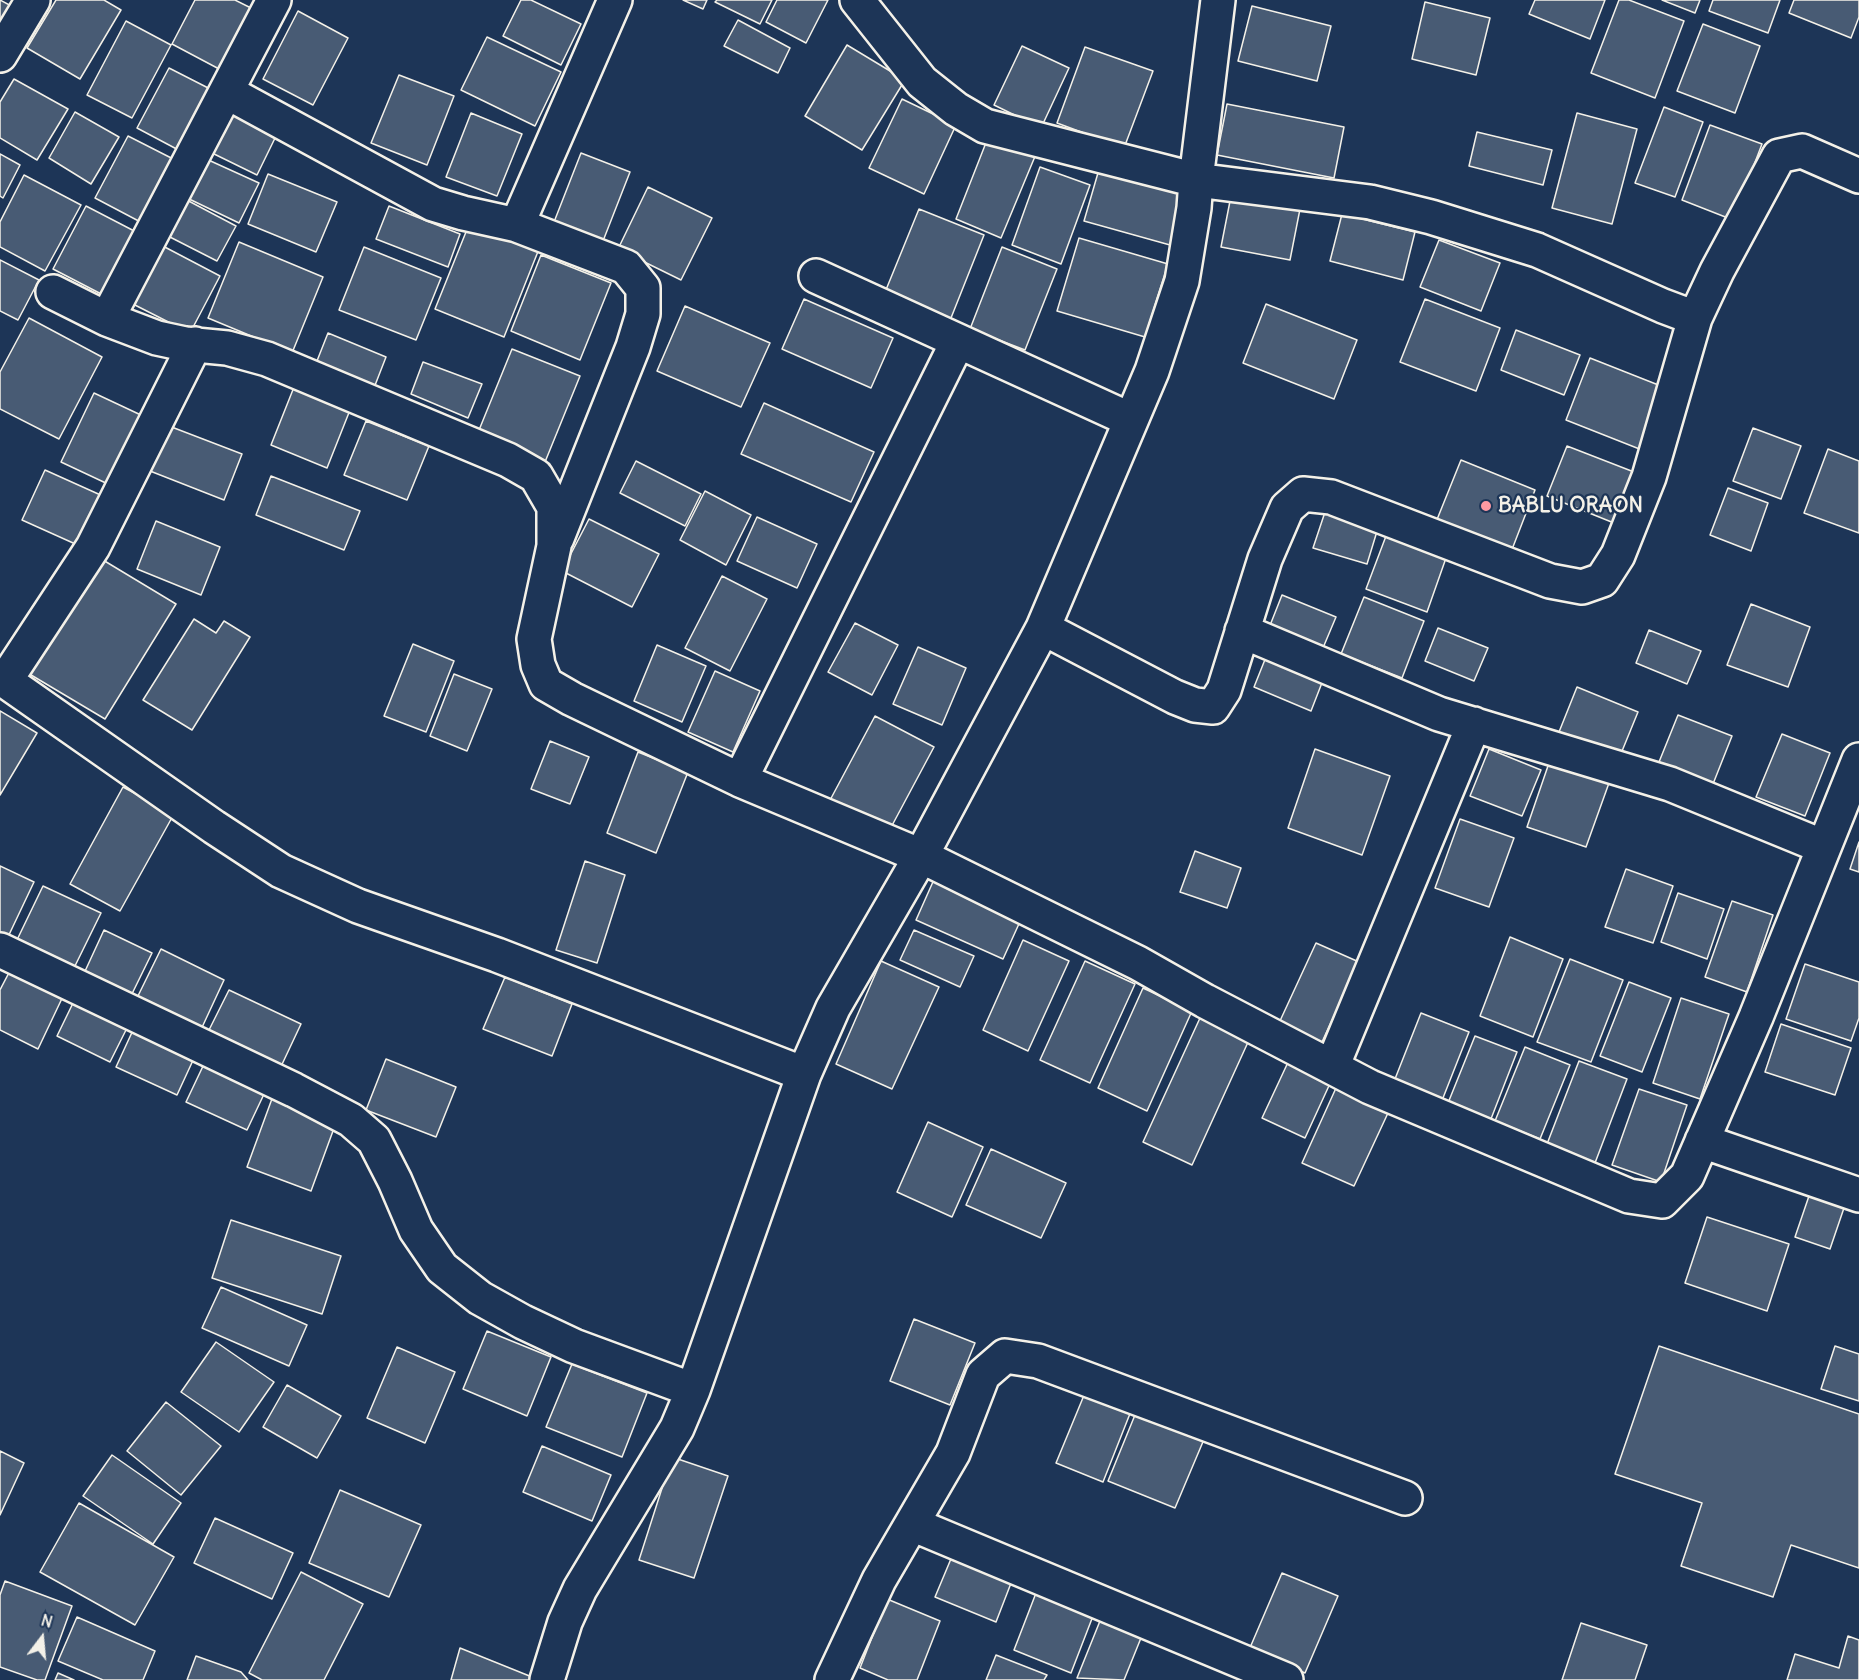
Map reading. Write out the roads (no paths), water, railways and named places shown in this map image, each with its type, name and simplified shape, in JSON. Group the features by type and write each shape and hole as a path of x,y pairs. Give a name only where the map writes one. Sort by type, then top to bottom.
{"street":[{"path":"0,55 33,0"},
{"path":"106,319 274,0"},
{"path":"517,225 615,0"},
{"path":"857,0 922,82 956,109 985,126 1196,180 1370,202 1431,217 1537,250 1695,318"},
{"path":"547,1680 564,1622 580,1589 677,1428 748,1238 804,1074 837,999 921,856 1043,628 1152,371 1182,281 1194,208 1218,0"},
{"path":"227,92 433,204 517,225 626,267 643,288 643,314 633,347 554,546 534,639 538,665 546,684 572,699 740,780 921,856 1138,963 1205,1001 1370,1087 1629,1196 1662,1201 1687,1176 1756,1017 1859,760"},
{"path":"1043,628 1175,697 1195,705 1213,707 1224,690 1265,559 1287,508 1303,494 1331,497 1550,582 1582,587 1602,580 1618,555 1649,477 1695,318 1717,271 1779,156 1802,152 1859,176"},
{"path":"816,276 1131,420"},
{"path":"53,292 106,319 157,338 227,348 267,359 508,460 536,476 554,507 554,546"},
{"path":"740,780 958,341"},
{"path":"195,344 93,547 3,679 214,827 281,871 358,906 497,955 804,1074"},
{"path":"1242,631 1439,714 1670,784 1824,847"},
{"path":"1332,1067 1474,724"},
{"path":"0,950 294,1090 351,1120 374,1140 416,1230 442,1268 480,1298 523,1322 574,1346 693,1390"},
{"path":"1702,1141 1859,1195"},
{"path":"832,1680 879,1580 953,1453 983,1375 1005,1356 1038,1361 1405,1498"},
{"path":"912,1524 1286,1680"}],"place":[{"name":"BABLU ORAON","path":"1486,506"}]}
